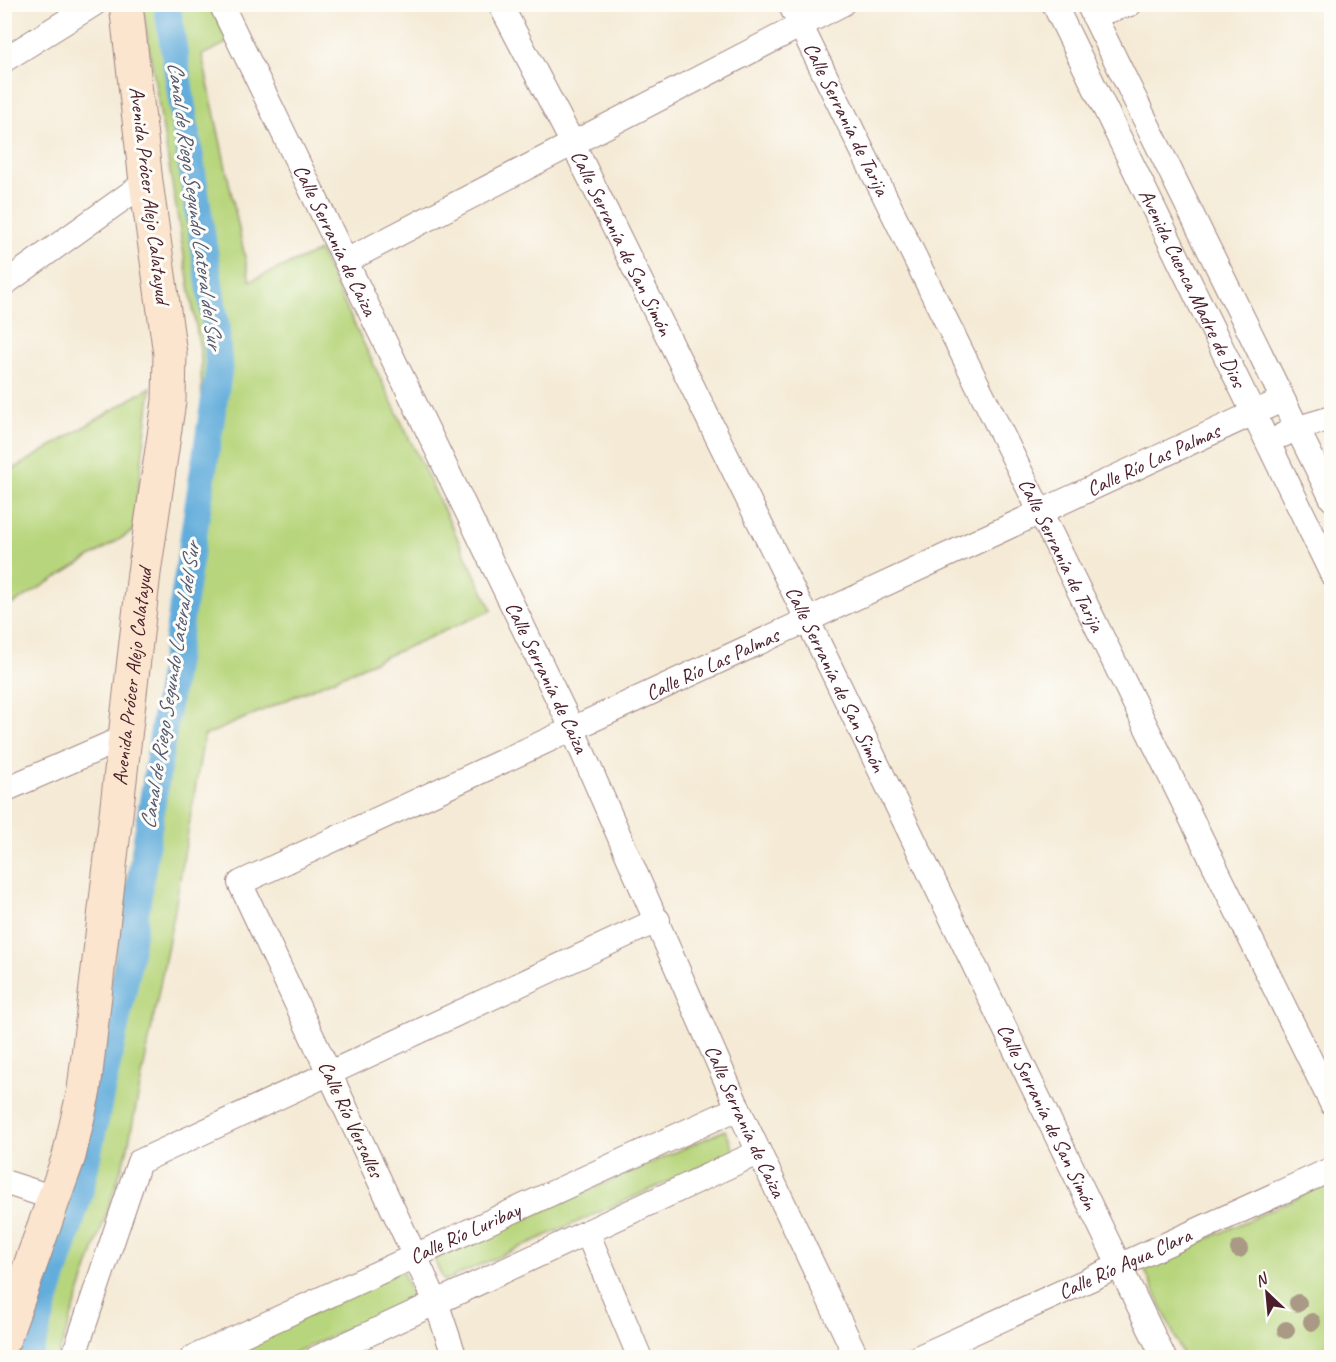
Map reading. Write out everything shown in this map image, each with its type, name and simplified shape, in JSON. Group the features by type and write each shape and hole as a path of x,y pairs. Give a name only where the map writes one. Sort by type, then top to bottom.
{"street":[{"path":"4,60 94,4"},
{"name":"Avenida Prócer Alejo Calatayud","path":"4,1339 69,1156 84,1090 144,573 170,389 171,354 146,182 126,4"},
{"name":"Calle Serranía de Caiza","path":"221,4 572,728 658,920 738,1108 857,1358"},
{"name":"Calle Serranía de San Simón","path":"500,4 573,144 808,621 1164,1358"},
{"path":"346,261 573,144 796,15 842,4"},
{"name":"Avenida Cuenca Madre de Dios","path":"1054,4 1332,574"},
{"path":"1091,10 1130,4"},
{"name":"Avenida Cuenca Madre de Dios","path":"1091,10 1295,429 1332,499"},
{"name":"Calle Serranía de Tarija","path":"796,15 1332,1104"},
{"path":"4,284 146,182"},
{"name":"Calle Río Las Palmas","path":"240,883 1282,400"},
{"path":"1267,444 1295,429 1332,418"},
{"path":"4,790 126,737"},
{"name":"Calle Río Versalles","path":"240,883 436,1302 455,1358"},
{"path":"73,1358 140,1162 658,920"},
{"name":"Calle Río Luribay","path":"192,1358 414,1254 738,1108"},
{"path":"317,1358 759,1152"},
{"name":"Calle Río Agua Clara","path":"917,1358 1332,1169"},
{"path":"4,1182 54,1198"},
{"path":"587,1232 640,1358"}],"green space":[{"path":"142,5 210,5 229,42 202,55 250,281 319,251 492,610 204,736 174,914 127,1152 58,1357 11,1358 66,1211 112,975 202,414 201,356"},
{"path":"151,387 133,531 5,609 5,474"},
{"path":"725,1130 735,1152 444,1281 434,1259"},
{"path":"1331,1182 1331,1357 1184,1357 1144,1268"},
{"path":"402,1270 413,1298 285,1357 219,1358"}],"waterway":[{"name":"Canal de Riego Segundo Lateral del Sur","path":"28,1358 80,1192 125,982 219,369 216,327 167,4"}]}
